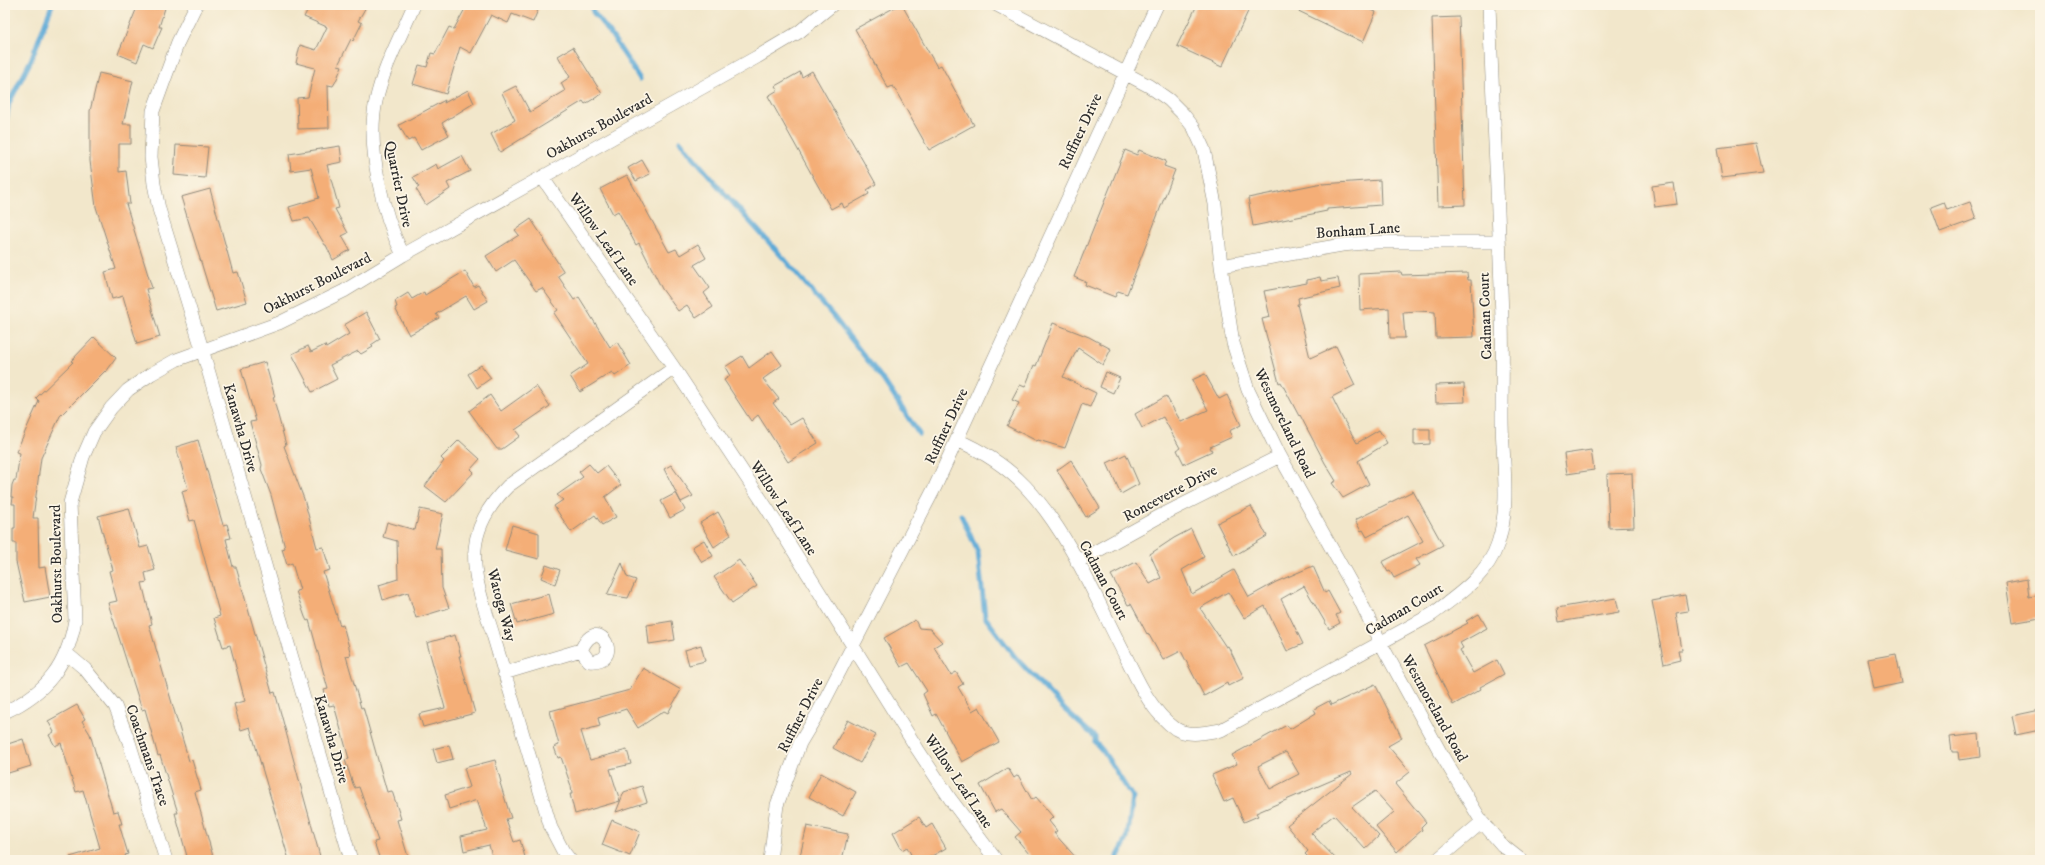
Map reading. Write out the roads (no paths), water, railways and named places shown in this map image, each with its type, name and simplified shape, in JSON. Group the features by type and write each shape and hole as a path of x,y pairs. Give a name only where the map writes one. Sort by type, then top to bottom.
{"street":[{"name":"Kanawha Drive","path":"196,5 178,42 153,111 151,157 159,209 202,349 351,860"},
{"name":"Quarrier Drive","path":"403,255 396,241 388,215 375,163 372,124 382,80 414,5"},
{"name":"Oakhurst Boulevard","path":"5,712 22,704 42,689 58,670 73,636 75,620 70,503 83,457 98,426 111,408 128,390 169,363 202,349 279,323 344,290 403,255 793,36 832,5"},
{"name":"Westmoreland Road","path":"997,5 1149,86 1169,100 1194,128 1204,150 1210,173 1215,204 1221,266 1233,343 1248,390 1280,456 1353,587 1380,642 1441,753 1482,822 1502,845 1521,860"},
{"name":"Ruffner Drive","path":"770,860 777,805 800,743 852,647 957,440 1157,5"},
{"name":"Cadman Court","path":"957,440 976,448 990,457 1025,485 1061,534 1144,692 1160,716 1178,730 1197,733 1221,730 1431,614 1460,593 1476,578 1498,544 1503,524 1505,475 1502,422 1502,320 1489,5"},
{"name":"Willow Leaf Lane","path":"542,177 674,368 768,510 852,647 952,800 996,860"},
{"name":"Bonham Lane","path":"1221,266 1342,245 1376,242 1498,242"},
{"name":"Watoga Way","path":"570,860 563,851 552,828 477,580 474,562 478,535 489,508 508,486 674,368"},
{"name":"Ronceverte Drive","path":"1077,562 1162,515 1280,456"},
{"path":"504,673 580,650"},
{"name":"Coachmans Trace","path":"66,653 85,669 115,706 130,742 166,860"},
{"path":"1437,860 1482,822"}],"waterway":[{"path":"5,125 9,103 31,60 52,5"},
{"path":"592,5 593,12 610,33 640,79"},
{"path":"680,141 833,316 884,381 919,434"},
{"path":"961,515 978,552 985,617 1015,657 1065,710 1095,737 1095,742 1103,751 1133,798 1127,839 1116,860"}]}
